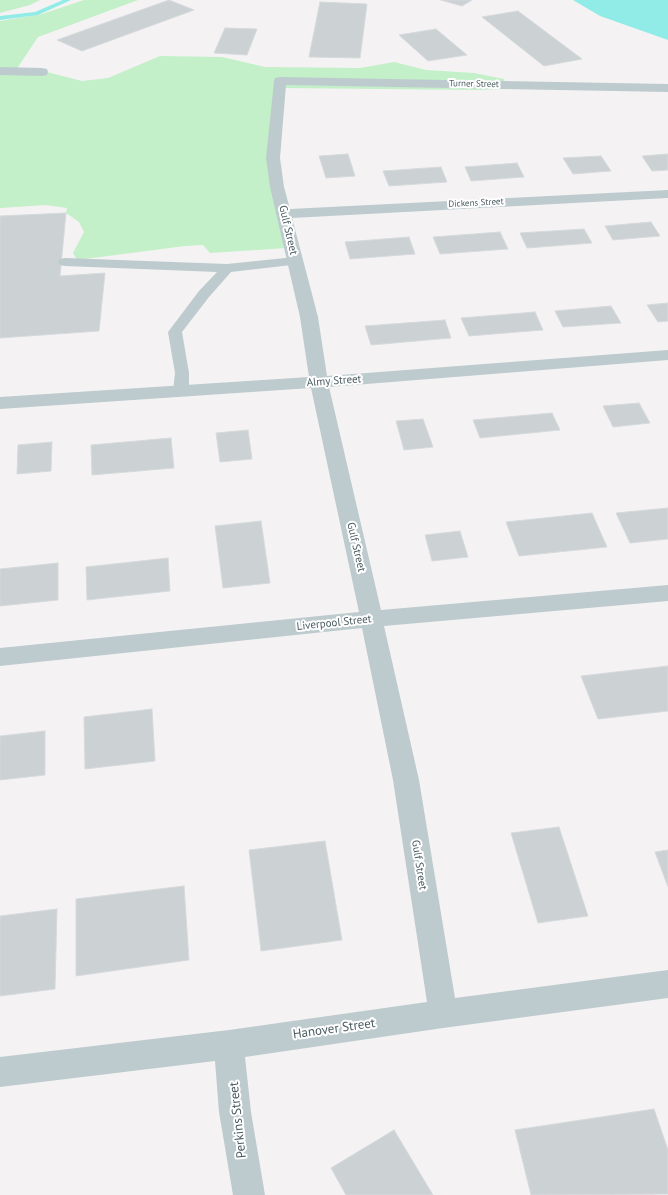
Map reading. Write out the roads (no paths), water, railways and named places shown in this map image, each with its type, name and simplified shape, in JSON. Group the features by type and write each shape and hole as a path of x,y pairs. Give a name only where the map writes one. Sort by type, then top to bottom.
{"street":[{"path":"0,71 42,72"},
{"name":"Turner Street","path":"280,81 668,88"},
{"name":"Gulf Street","path":"280,81 273,158 277,187 309,317 322,400 406,780 443,1014"},
{"name":"Dickens Street","path":"284,214 668,194"},
{"name":"Almy Street","path":"0,403 320,382 668,355"},
{"name":"Liverpool Street","path":"0,657 371,618 488,610 668,593"},
{"name":"Hanover Street","path":"0,1072 229,1045 443,1014 668,984"},
{"name":"Perkins Street","path":"229,1045 235,1112 249,1195"}],"lane":[{"path":"65,262 227,268 295,261"},
{"path":"181,391 182,373 176,332 204,294 227,268"}],"water":[{"path":"573,0 668,0 668,40 600,16"}],"waterway":[{"path":"0,18 36,14 68,0"}]}
